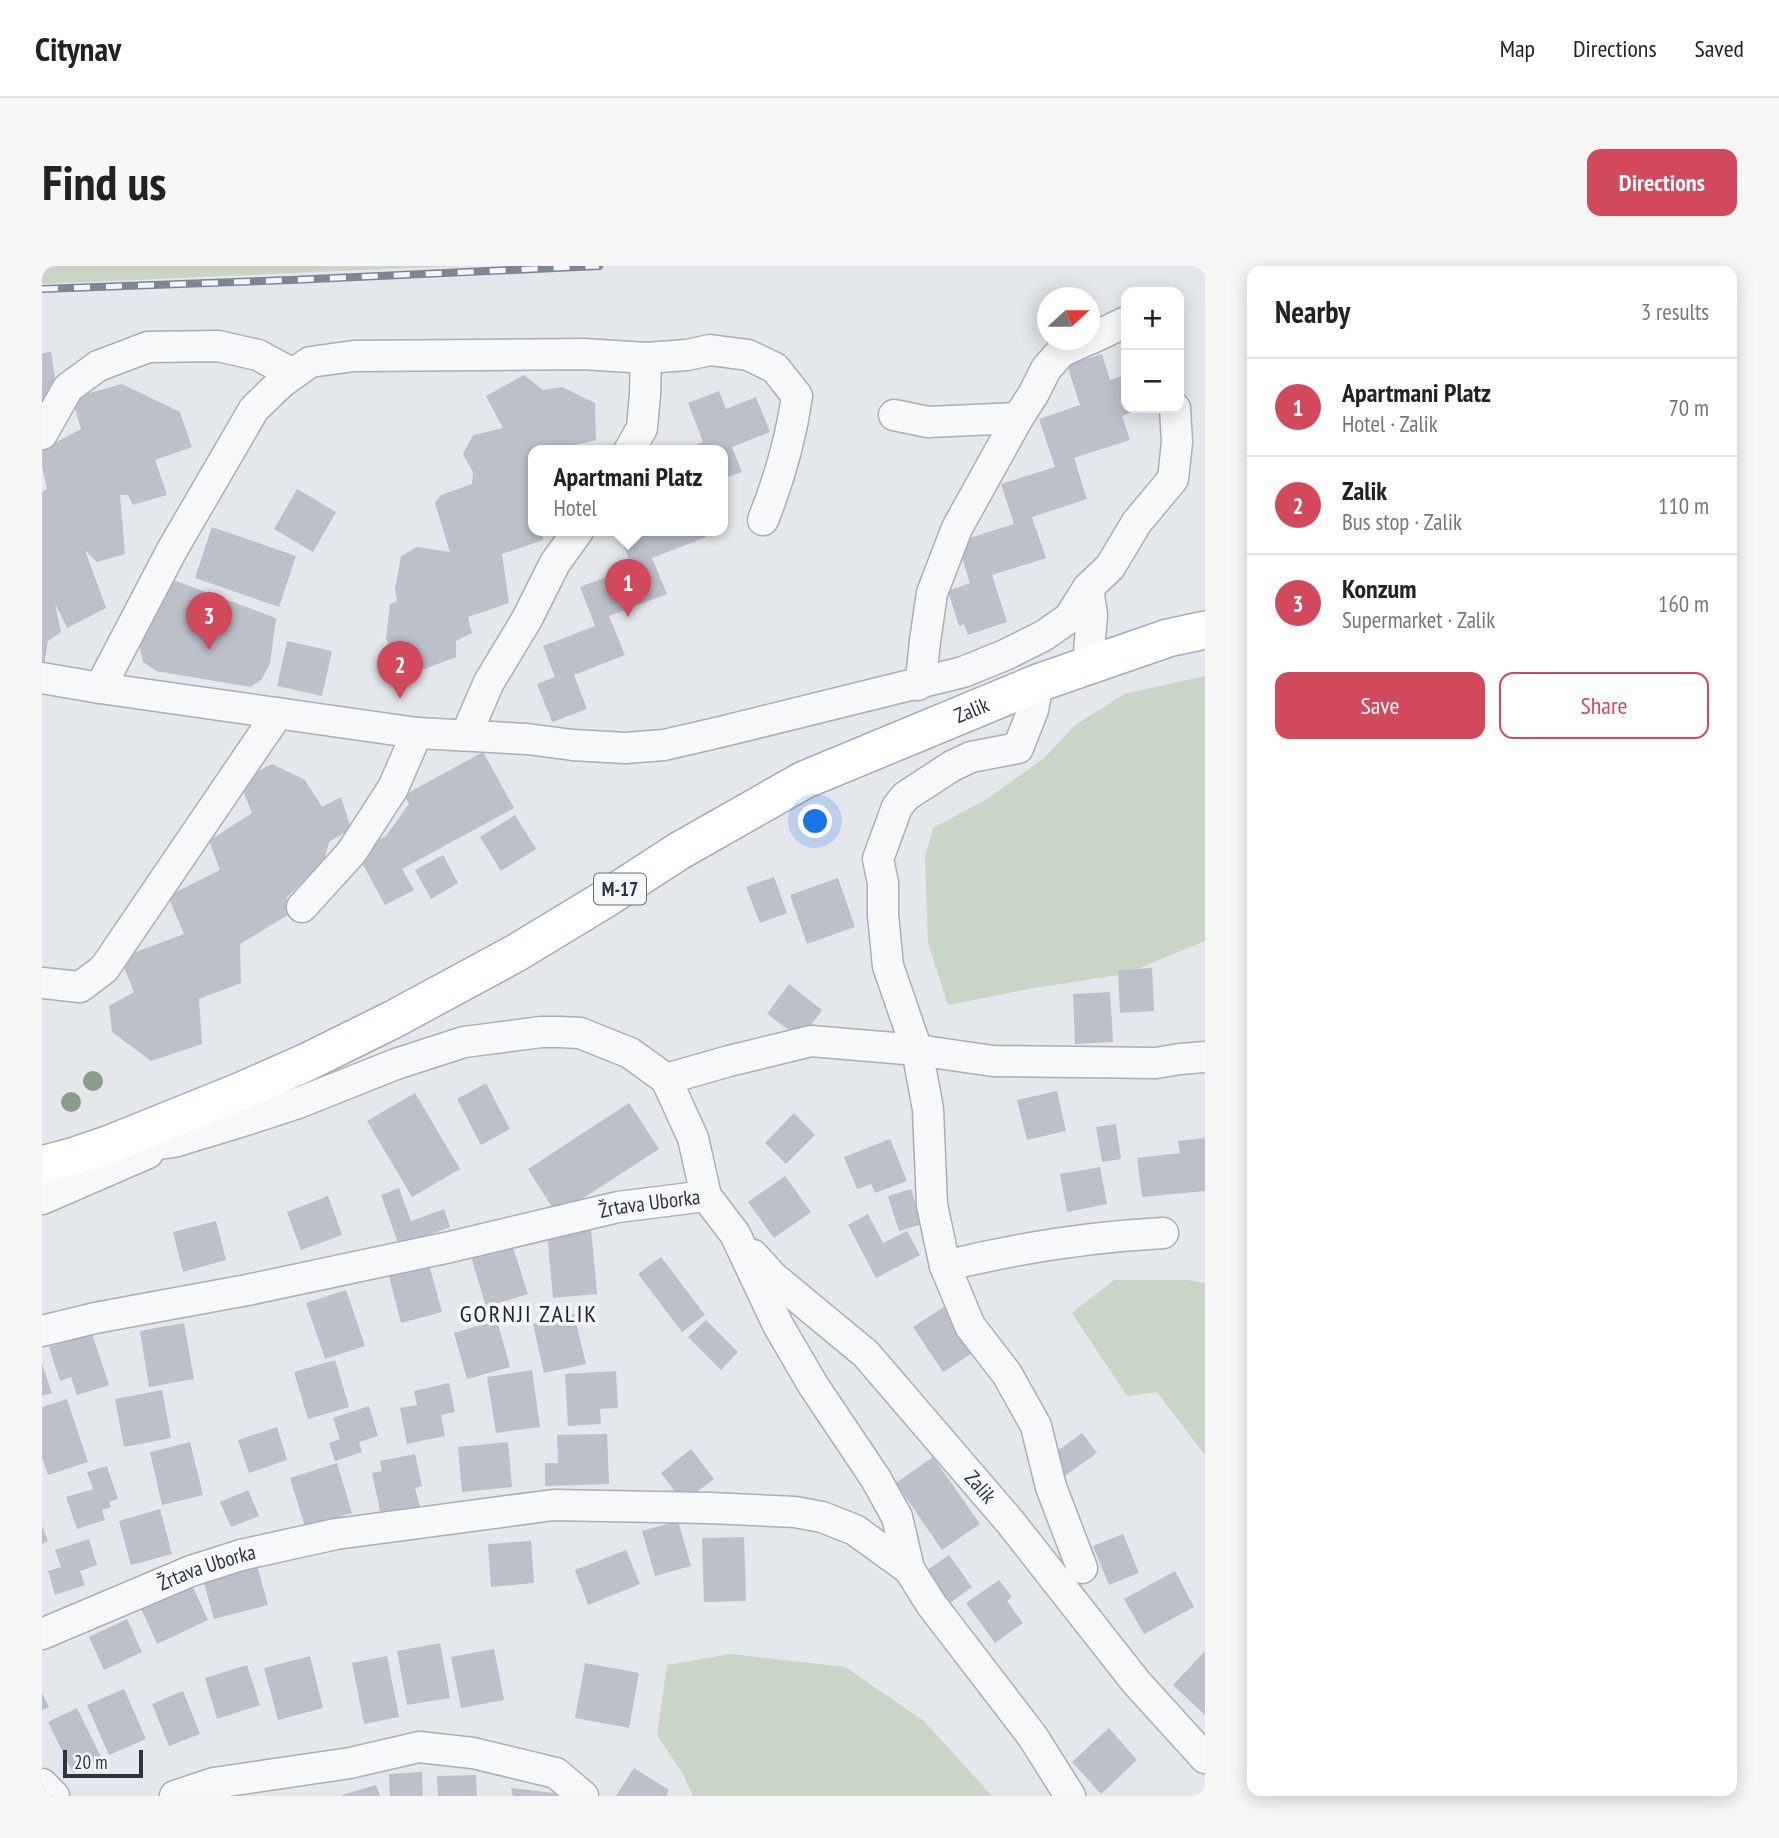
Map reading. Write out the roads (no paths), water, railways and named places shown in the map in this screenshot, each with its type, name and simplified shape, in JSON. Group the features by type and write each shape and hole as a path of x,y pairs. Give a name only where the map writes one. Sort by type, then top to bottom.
{"main road":[{"name":"Zalik","path":"53,1156 180,1128 239,1092 392,1020 516,953 679,851 804,780 1088,665 1168,638 1205,630"}],"street":[{"path":"1100,334 1121,324"},
{"path":"42,434 68,388 98,366 148,347 218,346 258,355 293,374"},
{"path":"100,688 172,550 254,409 282,382 310,362 354,356 583,354 646,358 687,355 710,350 748,355 775,368 797,396 776,489 763,520"},
{"path":"918,685 932,593 957,528 1046,369 1065,350"},
{"path":"632,445 642,428 646,358"},
{"name":"Zalik","path":"42,678 417,733 466,734 625,748 664,746 963,672 1005,656 1043,636 1069,618 1088,588 1110,567 1137,522 1173,479 1177,442 1175,413"},
{"path":"894,415 928,422 1018,418"},
{"path":"466,734 489,682 527,619 555,563 574,536"},
{"path":"1088,588 1092,615 1088,665"},
{"name":"Zalik","path":"1038,684 1033,710 1018,748 971,757 906,796 897,807 878,859 883,883 888,966 916,1050 928,1109 932,1205 945,1266 970,1326 1007,1374 1036,1426 1051,1487 1082,1568"},
{"path":"42,982 80,987 104,969 278,713"},
{"path":"302,907 351,853 393,788 417,733"},
{"name":"Žrtava Uborka","path":"42,1199 180,1128 298,1103 396,1064 464,1042 541,1032 580,1033 605,1041 630,1053 666,1079 693,1138 706,1196 618,1207 450,1247 42,1331"},
{"path":"666,1079 811,1041 916,1050 993,1061 1156,1063 1205,1057"},
{"name":"Zalik","path":"706,1196 773,1277 866,1354 1011,1523 1136,1682 1205,1758"},
{"path":"945,1266 1033,1246 1120,1235 1163,1233"},
{"name":"Zalik","path":"735,1234 778,1325 813,1385 876,1479 897,1517 909,1569 931,1604 1033,1737 1070,1796"},
{"name":"Žrtava Uborka","path":"42,1634 191,1571 241,1555 336,1534 553,1505 661,1506 809,1514 856,1530 909,1569"},
{"path":"175,1796 214,1783 350,1763 419,1747 473,1753 556,1773 583,1796"},
{"path":"42,1784 54,1796"}],"railway":[{"path":"42,289 599,266"}],"place":[{"name":"Apartmani Platz","path":"628,617"},
{"name":"Konzum","path":"209,650"},
{"name":"Zalik","path":"400,699"}],"district":[{"name":"GORNJI ZALIK","path":"529,1314"}]}
